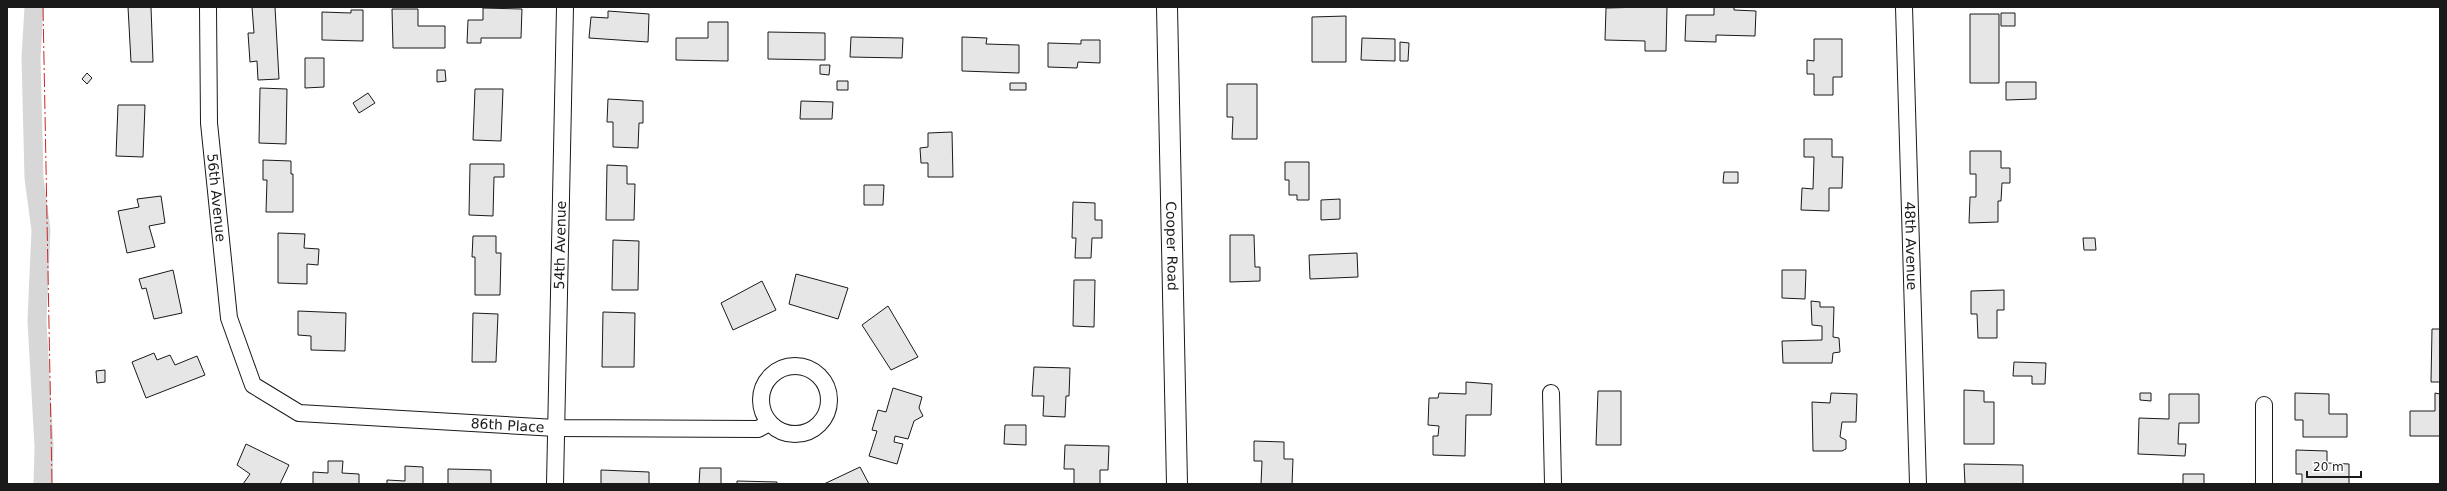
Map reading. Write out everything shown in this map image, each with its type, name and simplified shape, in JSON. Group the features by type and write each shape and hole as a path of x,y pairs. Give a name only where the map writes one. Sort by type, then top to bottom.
{"street":[{"name":"56th Avenue","path":"208,7 209,123 229,318 253,384"},
{"name":"54th Avenue","path":"555,484 565,7"},
{"name":"Cooper Road","path":"1168,7 1177,484"},
{"name":"48th Avenue","path":"1904,7 1918,484"},
{"path":"784,367 806,367 816,373 824,381 828,391 829,403 826,414 820,423 811,430 800,434 789,434 778,430 769,423 763,413 761,391 766,381 774,372 784,367"},
{"name":"86th Place","path":"253,384 299,413 556,428 758,429 769,423"},
{"path":"1550,394 1553,484"},
{"path":"2264,404 2264,484"}],"building":[{"path":"128,7 151,7 153,62 131,62"},
{"path":"252,7 275,7 279,79 258,80 257,61 250,62 248,33 254,33"},
{"path":"1667,7 1666,51 1645,51 1645,41 1605,40 1606,8"},
{"path":"1714,7 1734,7 1734,10 1756,11 1755,36 1716,35 1716,42 1685,41 1686,15 1714,15"},
{"path":"483,8 522,9 521,38 481,38 481,43 467,43 468,20 483,20"},
{"path":"392,9 418,9 418,26 445,26 445,48 393,48"},
{"path":"351,10 363,10 363,41 322,40 322,12 351,13"},
{"path":"608,11 649,14 648,42 589,38 591,17 608,18"},
{"path":"2001,13 2015,13 2015,26 2001,26"},
{"path":"1970,14 1999,14 1999,83 1970,83"},
{"path":"1346,16 1346,62 1312,62 1312,17"},
{"path":"708,22 728,22 728,61 676,60 676,38 708,38"},
{"path":"768,32 825,33 825,60 768,59"},
{"path":"851,37 903,38 902,58 850,57"},
{"path":"962,37 987,38 986,44 1019,45 1019,73 962,71"},
{"path":"1362,38 1395,39 1395,61 1361,60"},
{"path":"1814,39 1842,39 1842,77 1833,77 1833,95 1814,95 1814,74 1807,74 1807,60 1814,61"},
{"path":"1081,40 1100,40 1100,63 1078,62 1077,68 1048,67 1048,43 1081,44"},
{"path":"1400,42 1409,43 1408,61 1400,61"},
{"path":"305,58 324,58 324,87 305,88"},
{"path":"820,65 830,65 829,75 820,74"},
{"path":"437,70 445,70 446,81 437,82"},
{"path":"87,73 92,78 87,84 82,79"},
{"path":"837,81 848,81 848,90 837,90"},
{"path":"2006,82 2036,82 2036,99 2006,100"},
{"path":"1010,83 1026,83 1026,90 1010,90"},
{"path":"1227,84 1257,84 1257,139 1232,139 1233,117 1227,117"},
{"path":"260,88 287,89 286,144 259,143"},
{"path":"475,89 503,89 501,141 473,140"},
{"path":"368,93 375,103 359,113 353,103"},
{"path":"608,99 643,101 643,123 639,123 638,148 613,147 613,122 607,122"},
{"path":"801,101 833,102 832,119 800,119"},
{"path":"118,105 145,105 143,157 116,156"},
{"path":"952,132 953,177 928,177 928,163 921,163 920,148 928,147 928,133"},
{"path":"1804,139 1832,139 1832,157 1843,157 1842,188 1829,188 1829,211 1801,210 1802,188 1813,189 1814,157 1804,157"},
{"path":"1970,151 2001,151 2001,168 2010,168 2010,183 2002,183 2001,201 1998,201 1998,222 1969,223 1970,197 1976,197 1976,174 1970,174"},
{"path":"263,160 291,161 291,174 293,174 293,212 266,212 267,180 263,180"},
{"path":"1285,162 1309,162 1309,200 1297,200 1297,195 1289,195 1289,180 1285,180"},
{"path":"470,164 504,164 504,177 494,177 493,216 469,215"},
{"path":"607,165 627,166 627,184 635,184 634,220 606,220"},
{"path":"1724,172 1738,172 1738,183 1723,183"},
{"path":"864,185 884,185 883,205 864,205"},
{"path":"161,196 165,223 149,226 155,247 127,253 118,211 139,207 137,199"},
{"path":"1340,199 1340,219 1321,220 1321,200"},
{"path":"1073,202 1095,203 1095,220 1102,220 1102,238 1092,238 1091,258 1075,258 1076,238 1072,238"},
{"path":"278,233 305,234 304,248 319,249 318,265 307,264 307,284 278,283"},
{"path":"1230,235 1254,235 1255,267 1260,267 1260,281 1230,282"},
{"path":"473,236 496,236 496,253 501,253 500,295 475,295 475,257 472,257"},
{"path":"2083,238 2095,238 2096,250 2084,250"},
{"path":"613,240 639,241 638,290 612,290"},
{"path":"1357,253 1358,277 1310,279 1309,255"},
{"path":"173,270 182,313 154,319 146,288 142,289 139,279"},
{"path":"1782,270 1806,270 1805,299 1782,298"},
{"path":"796,274 848,288 838,319 789,304"},
{"path":"1074,280 1095,280 1094,327 1073,326"},
{"path":"762,281 776,310 733,330 721,303"},
{"path":"2004,290 2004,310 1997,310 1997,338 1978,338 1977,314 1971,314 1971,291"},
{"path":"1811,301 1820,302 1820,307 1834,307 1833,337 1839,338 1840,352 1833,353 1832,363 1783,363 1782,341 1822,340 1822,326 1812,325"},
{"path":"888,306 918,357 891,370 862,325"},
{"path":"298,311 346,313 345,351 311,350 311,336 298,335"},
{"path":"603,312 635,313 634,367 602,367"},
{"path":"473,313 498,314 496,362 472,362"},
{"path":"2432,329 2440,329 2440,382 2431,382"},
{"path":"154,353 157,360 170,355 175,365 197,356 205,375 146,398 132,362"},
{"path":"2014,362 2046,363 2045,384 2032,384 2032,376 2013,376"},
{"path":"1034,367 1070,368 1069,396 1066,396 1065,417 1043,416 1044,396 1032,396"},
{"path":"105,370 105,382 97,383 96,371"},
{"path":"1466,382 1492,384 1491,415 1466,415 1465,456 1433,455 1433,436 1438,436 1439,426 1428,425 1429,398 1438,398 1439,393 1466,394"},
{"path":"893,388 922,397 919,408 923,416 914,421 908,439 895,436 894,442 903,444 897,464 869,456 877,431 872,430 878,410 886,412"},
{"path":"1964,390 1984,391 1984,402 1994,402 1994,444 1964,444"},
{"path":"1598,391 1621,391 1621,445 1596,445"},
{"path":"1831,393 1857,394 1856,422 1842,422 1840,437 1846,440 1846,449 1842,451 1813,451 1812,402 1830,403"},
{"path":"2140,393 2151,393 2151,401 2140,400"},
{"path":"2295,393 2329,394 2329,414 2347,414 2347,437 2303,437 2303,420 2295,420"},
{"path":"2435,393 2440,394 2440,436 2410,436 2410,411 2435,411"},
{"path":"2169,394 2199,394 2199,423 2179,423 2178,444 2186,444 2185,456 2138,454 2139,418 2169,419"},
{"path":"1005,425 1026,425 1026,445 1004,444"},
{"path":"1254,441 1284,442 1284,459 1293,459 1292,484 1261,484 1262,461 1254,461"},
{"path":"246,444 289,465 280,484 243,484 250,474 237,465"},
{"path":"1065,445 1109,446 1108,470 1100,470 1100,484 1074,484 1074,469 1064,469"},
{"path":"2296,450 2327,451 2327,463 2349,464 2349,484 2302,484 2302,474 2296,474"},
{"path":"328,461 343,461 342,473 359,474 359,484 313,484 313,472 328,473"},
{"path":"1964,464 2023,465 2023,484 1965,484"},
{"path":"405,466 423,467 423,484 387,484 387,480 405,481"},
{"path":"860,467 869,484 824,484"},
{"path":"700,468 721,468 721,484 699,484"},
{"path":"448,469 491,470 491,484 448,484"},
{"path":"601,470 649,472 649,484 601,484"},
{"path":"2183,474 2204,474 2204,484 2183,484"},
{"path":"737,481 777,482 777,484 737,484"}],"waterway":[{"path":"34,7 31,58 34,178 41,230 37,321 44,446 43,484"}],"power":[{"path":"43,7 52,484"}]}
